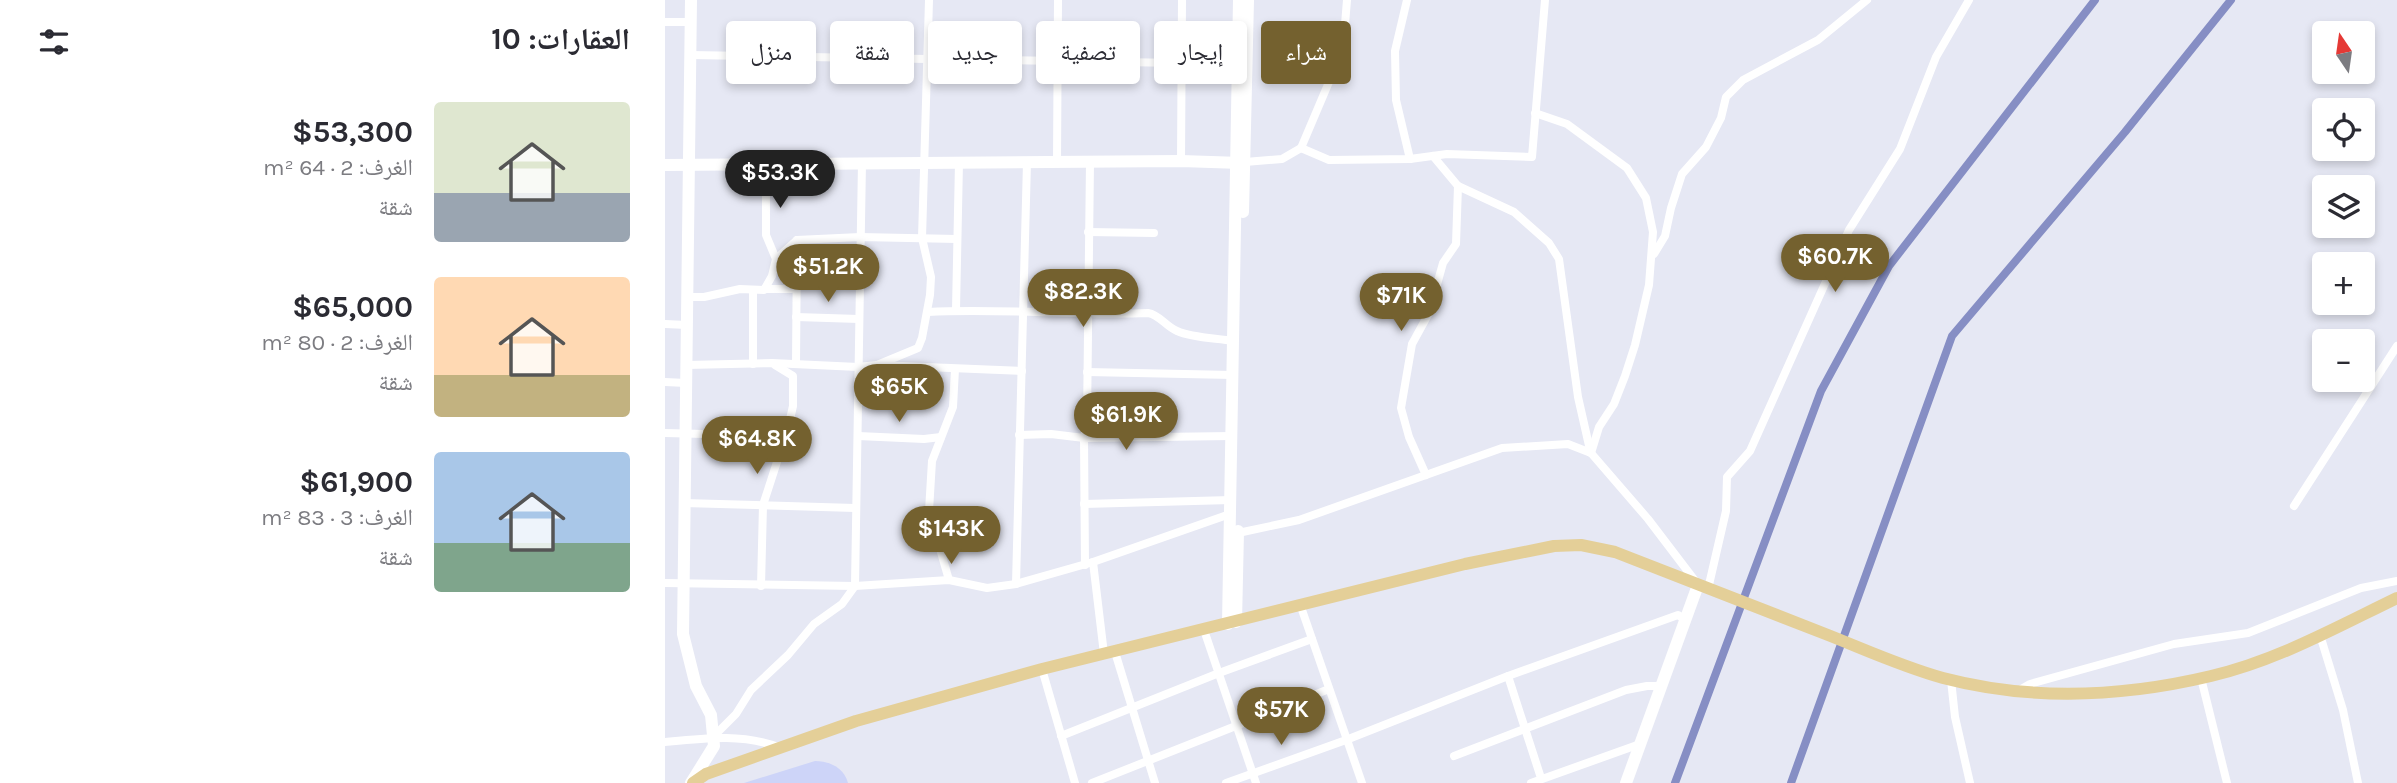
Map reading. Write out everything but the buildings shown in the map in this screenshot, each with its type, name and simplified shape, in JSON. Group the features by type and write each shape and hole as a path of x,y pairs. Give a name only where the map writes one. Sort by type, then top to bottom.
{"main road":[{"path":"692,783 706,774 856,721 1042,669 1465,565 1554,546 1581,545 1615,552 1757,609 1912,668 1951,680 2018,691 2057,694 2128,692 2239,668 2320,635 2397,598"}],"street":[{"path":"691,0 683,634 695,686 711,715 714,746 692,783"},
{"path":"877,365 918,348 927,312 931,277 922,238 929,0"},
{"path":"1058,0 1058,21"},
{"path":"1182,0 1182,21"},
{"path":"1239,0 1239,21"},
{"path":"1232,623 1230,514 1233,341 1248,0"},
{"path":"665,165 862,162 1240,163 1282,159 1301,148 1343,49 1347,0"},
{"path":"1407,0 1395,51 1396,100 1410,159"},
{"path":"1301,148 1329,160 1410,159 1447,154 1532,157 1545,0"},
{"path":"1652,257 1665,236 1682,174 1706,147 1721,118 1726,97 1743,80 1818,40 1867,0"},
{"path":"1626,783 1686,620 1703,587 1726,511 1727,477 1750,451 1849,230 1899,149 1936,57 1969,0"},
{"path":"665,22 690,22"},
{"path":"690,55 1036,61"},
{"path":"1057,162 1058,84"},
{"path":"1181,161 1182,84"},
{"path":"1232,623 1238,533 1238,84"},
{"path":"1535,113 1567,124 1627,167 1646,198 1653,232 1652,257 1642,317 1625,376 1614,404 1599,427 1591,453"},
{"path":"1433,156 1458,187 1514,212 1549,243 1559,259 1578,397 1591,453 1703,587"},
{"path":"713,737 736,714 751,690 788,656 814,624 842,604 855,586 862,162"},
{"path":"956,310 959,162"},
{"path":"1016,584 1027,162"},
{"path":"1090,162 1087,420 1084,438 1084,504 1089,564 1109,653 1131,707 1155,783"},
{"path":"765,164 766,235 776,259"},
{"path":"1426,475 1409,437 1401,408 1407,359 1412,344 1429,313 1443,263 1456,244 1458,187"},
{"path":"1088,232 1154,233"},
{"path":"765,289 776,259 797,240 860,237 957,239"},
{"path":"796,364 797,240"},
{"path":"687,296 704,297 740,289 796,289"},
{"path":"753,290 753,364"},
{"path":"927,312 956,310 1151,313 1179,332 1233,341"},
{"path":"796,317 859,319"},
{"path":"665,324 687,325"},
{"path":"2294,506 2397,346"},
{"path":"686,365 772,363 1022,371"},
{"path":"761,586 763,505 793,406 793,376 772,363"},
{"path":"949,580 929,511 932,461 953,407 955,369"},
{"path":"1087,372 1233,375"},
{"path":"665,382 686,383"},
{"path":"665,433 785,436"},
{"path":"1019,435 1051,434 1084,438 1232,436"},
{"path":"858,436 924,439 941,437"},
{"path":"1238,533 1299,520 1502,448 1568,444 1591,453"},
{"path":"1084,504 1231,500"},
{"path":"684,503 855,508"},
{"path":"665,583 855,586 949,580 987,587 1016,584 1089,564 1230,514"},
{"path":"2018,691 2030,684 2173,644 2248,632 2361,588 2397,580"},
{"path":"1301,607 1362,783"},
{"path":"1226,783 1678,615 1686,620"},
{"path":"1204,630 1256,783"},
{"path":"2320,635 2343,710 2358,783"},
{"path":"1061,736 1313,639"},
{"path":"1042,669 1075,783"},
{"path":"1508,676 1541,778"},
{"path":"2201,678 2227,783"},
{"path":"1951,680 1955,717 1970,783"},
{"path":"1454,756 1626,690 1662,686"},
{"path":"1092,783 1329,689"},
{"path":"665,741 713,737 764,741 781,748"},
{"path":"1531,783 1640,744"}],"shaded area":[{"path":"815,761 836,766 848,783 744,783"}],"waterway":[{"path":"1675,783 1821,391 1889,266 2095,0"},
{"path":"1791,783 1952,336 2125,132 2231,0"}]}
